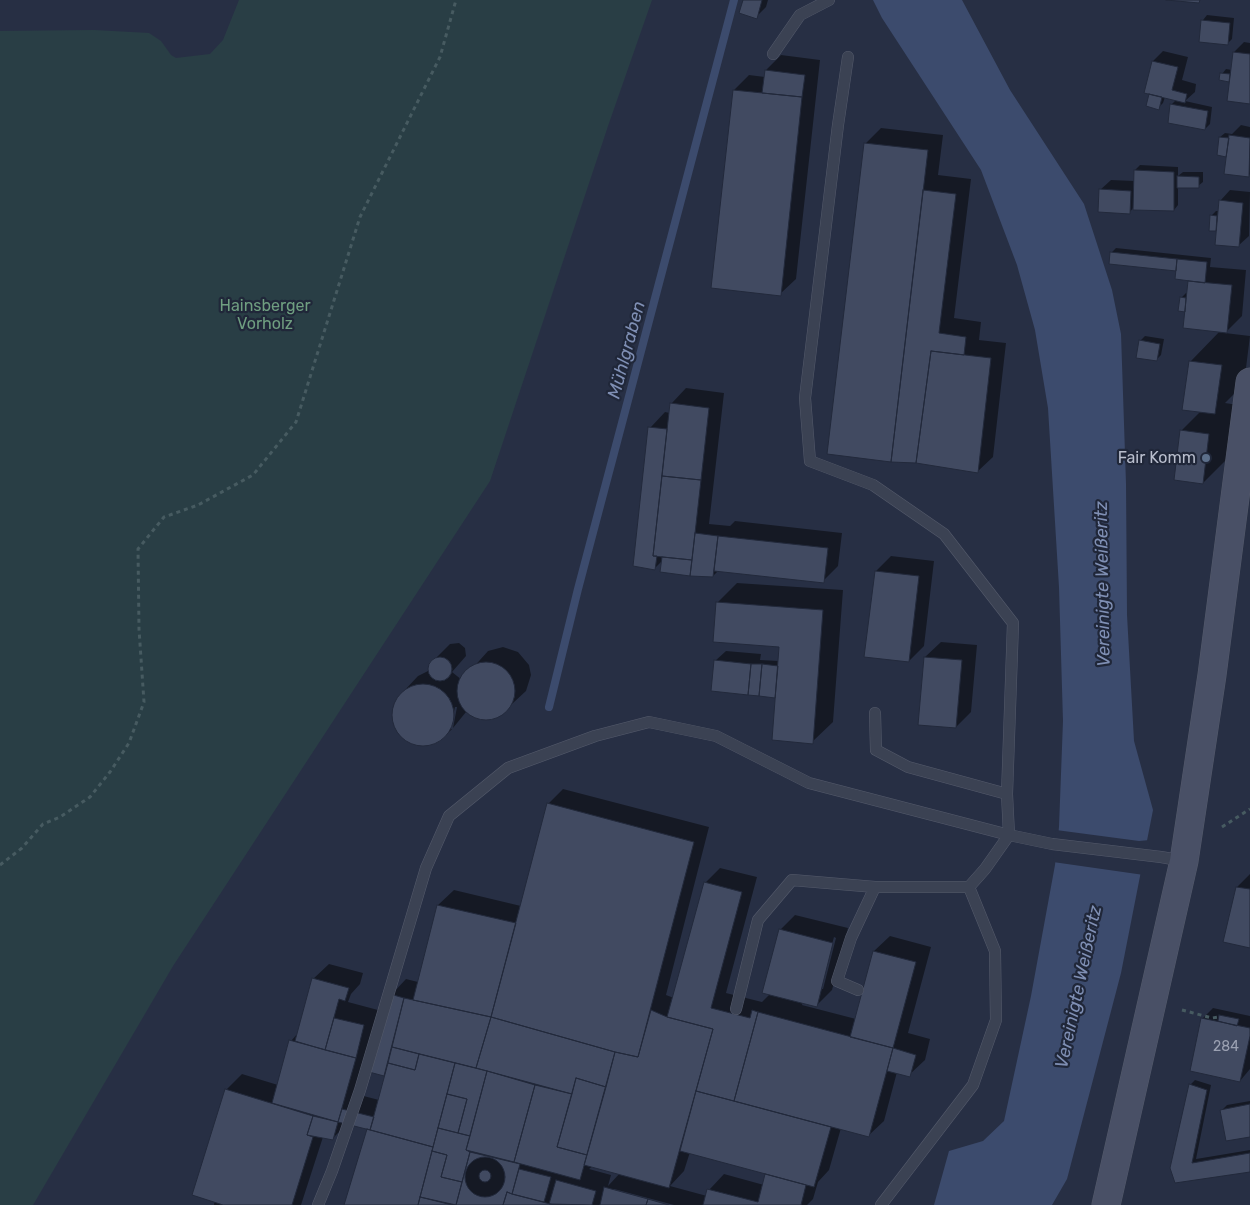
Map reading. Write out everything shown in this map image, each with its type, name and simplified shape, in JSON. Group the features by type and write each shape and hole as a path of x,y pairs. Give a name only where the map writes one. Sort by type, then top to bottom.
{"main road":[{"path":"1106,1205 1184,861 1212,675 1250,382"}],"lane":[{"path":"773,54 800,16 829,0"},
{"path":"736,1009 758,920 792,880 875,887 969,887 1010,835 1007,794 1013,623 944,534 873,486 810,461 805,398 848,57"},
{"path":"875,713 876,750 908,767 1007,794"},
{"path":"318,1205 360,1090 426,868 449,816 508,768 595,736 649,722 716,736 808,783 1052,844 1184,861"},
{"path":"858,990 838,982 851,938 875,887"},
{"path":"881,1205 973,1085 996,1020 995,950 969,887"}],"path":[{"path":"0,865 22,848 43,824 60,817 90,797 110,772 129,743 144,702 139,629 138,549 164,517 198,505 252,475 296,422 360,217 440,57 456,0"},
{"path":"1206,458 1213,460"},
{"path":"1222,827 1250,809"},
{"path":"1182,1010 1219,1018"}],"green space":[{"name":"Hainsberger Vorholz","path":"239,0 652,0 490,481 173,966 33,1205 0,1205 0,31 94,30 149,33 161,41 171,55 176,58 210,54 223,40"}],"water":[{"name":"Vereinigte Weißeritz","path":"873,0 962,0 1010,90 1084,204 1112,290 1121,334 1126,484 1127,615 1134,741 1153,810 1121,973 1067,1179 1052,1205 934,1205 949,1151 983,1141 1004,1121 1031,996 1055,865 1059,827 1063,721 1059,587 1048,408 1035,330 1017,265 981,170 882,18"}],"pier":[{"path":"1056,830 1139,841 1150,840 1144,875 1053,862"}],"building":[{"path":"743,0 762,0 757,19 739,13"},
{"path":"1166,0 1200,0 1199,3"},
{"path":"1201,20 1230,23 1228,45 1199,42"},
{"path":"1233,52 1250,54 1250,104 1227,101"},
{"path":"1152,61 1178,67 1172,90 1187,94 1185,103 1144,93"},
{"path":"765,70 805,75 802,97 762,93"},
{"path":"1220,73 1230,74 1229,82 1219,80"},
{"path":"733,90 802,97 781,296 711,288"},
{"path":"1149,94 1162,97 1159,110 1146,106"},
{"path":"1170,104 1208,111 1205,130 1168,123"},
{"path":"1229,135 1250,138 1249,177 1224,174"},
{"path":"1219,137 1229,138 1226,157 1217,155"},
{"path":"864,143 928,150 891,462 827,454"},
{"path":"1134,170 1174,172 1174,211 1133,210"},
{"path":"1177,176 1199,177 1199,188 1177,188"},
{"path":"1099,189 1131,191 1130,214 1098,212"},
{"path":"923,190 956,194 939,333 966,337 964,355 931,351 916,463 891,462"},
{"path":"1219,200 1243,203 1239,247 1215,245"},
{"path":"1210,215 1217,216 1216,231 1209,231"},
{"path":"1110,252 1177,259 1176,271 1109,264"},
{"path":"1177,259 1207,262 1205,283 1175,279"},
{"path":"1188,281 1232,285 1227,333 1183,328"},
{"path":"1180,297 1186,298 1185,312 1178,311"},
{"path":"1139,340 1160,344 1157,361 1136,358"},
{"path":"931,351 991,358 978,473 916,463"},
{"path":"1189,361 1222,365 1215,414 1182,410"},
{"path":"670,403 709,408 701,480 662,476"},
{"path":"648,427 667,429 653,556 657,556 655,570 633,566"},
{"path":"1180,430 1209,434 1203,484 1174,480"},
{"path":"662,476 701,480 692,560 653,556"},
{"path":"695,533 718,536 713,577 690,576"},
{"path":"718,536 828,548 824,583 714,571"},
{"path":"662,557 692,560 690,576 660,572"},
{"path":"875,571 919,576 909,662 864,657"},
{"path":"716,602 823,610 813,744 772,740 779,647 713,642"},
{"path":"440,657 445,658 451,664 451,674 445,680 440,681 435,680 429,674 428,669 429,664 435,658"},
{"path":"924,657 962,660 956,728 918,725"},
{"path":"714,660 751,664 748,695 711,691"},
{"path":"480,662 492,662 507,670 515,685 515,697 507,712 492,720 480,720 465,712 457,697 457,685 465,670"},
{"path":"751,664 762,664 759,696 748,695"},
{"path":"762,664 778,666 775,698 759,696"},
{"path":"417,684 429,684 445,693 452,703 454,715 452,727 445,737 429,746 417,746 406,741 397,732 392,721 392,709 397,698 406,689"},
{"path":"547,803 694,842 638,1057 491,1017"},
{"path":"704,882 742,892 711,1008 750,1018 752,1010 758,1012 734,1101 696,1091 713,1029 667,1017"},
{"path":"1236,887 1250,889 1250,948 1223,942"},
{"path":"437,905 516,923 491,1017 413,1000"},
{"path":"779,929 833,943 817,1007 762,993"},
{"path":"873,951 916,962 893,1048 850,1037"},
{"path":"312,978 349,988 345,1001 339,999 325,1050 295,1041"},
{"path":"390,994 404,998 384,1076 369,1072"},
{"path":"404,998 491,1017 476,1068 392,1047"},
{"path":"651,1010 667,1017 713,1029 669,1188 584,1165 615,1052 638,1057"},
{"path":"758,1012 893,1048 869,1137 734,1101"},
{"path":"1219,1015 1239,1019 1237,1026 1218,1021"},
{"path":"491,1017 615,1052 606,1087 576,1078 572,1094 476,1068"},
{"path":"334,1018 364,1025 356,1058 325,1050"},
{"path":"1201,1018 1250,1028 1240,1082 1190,1071"},
{"path":"289,1040 356,1058 338,1122 272,1103"},
{"path":"392,1047 419,1054 415,1070 388,1063"},
{"path":"893,1048 916,1055 910,1077 887,1071"},
{"path":"419,1054 455,1063 433,1147 370,1130 388,1063 415,1070"},
{"path":"455,1063 487,1071 470,1136 458,1133 467,1099 447,1094"},
{"path":"487,1071 535,1085 514,1162 466,1150"},
{"path":"576,1078 606,1087 587,1155 557,1147"},
{"path":"1189,1084 1207,1090 1192,1163 1250,1153 1250,1172 1175,1183 1170,1168"},
{"path":"535,1085 572,1094 557,1147 587,1155 580,1180 514,1162"},
{"path":"225,1089 313,1116 307,1135 313,1137 292,1205 223,1205 192,1195"},
{"path":"696,1091 831,1127 814,1187 680,1151"},
{"path":"447,1094 467,1099 458,1133 438,1128"},
{"path":"1250,1104 1250,1137 1226,1141 1220,1110"},
{"path":"342,1109 374,1117 370,1130 338,1122"},
{"path":"313,1116 338,1122 333,1140 307,1135"},
{"path":"438,1128 470,1136 466,1150 470,1152 462,1182 441,1177 447,1155 432,1151"},
{"path":"367,1129 433,1147 418,1205 344,1205"},
{"path":"432,1151 447,1155 441,1177 462,1182 456,1205 420,1197"},
{"path":"470,1152 520,1164 512,1194 507,1192 503,1205 456,1205"},
{"path":"489,1157 496,1160 502,1166 505,1177 504,1185 496,1194 489,1197 481,1197 474,1194 466,1185 465,1173 468,1166 477,1158"},
{"path":"519,1169 551,1177 544,1202 512,1194"},
{"path":"483,1170 487,1170 491,1176 487,1182 483,1182 479,1178 479,1174"},
{"path":"765,1174 806,1185 801,1205 703,1205 707,1189 758,1202"},
{"path":"556,1180 596,1191 592,1205 549,1204"},
{"path":"604,1187 648,1199 646,1205 600,1205"},
{"path":"507,1192 512,1194 554,1205 503,1205"},
{"path":"420,1197 452,1205 418,1205"},
{"path":"648,1199 669,1205 646,1205"}],"waterway":[{"name":"Mühlgraben","path":"549,707 578,589 734,0"}],"place":[{"name":"Fair Komm","path":"1206,458"}]}
